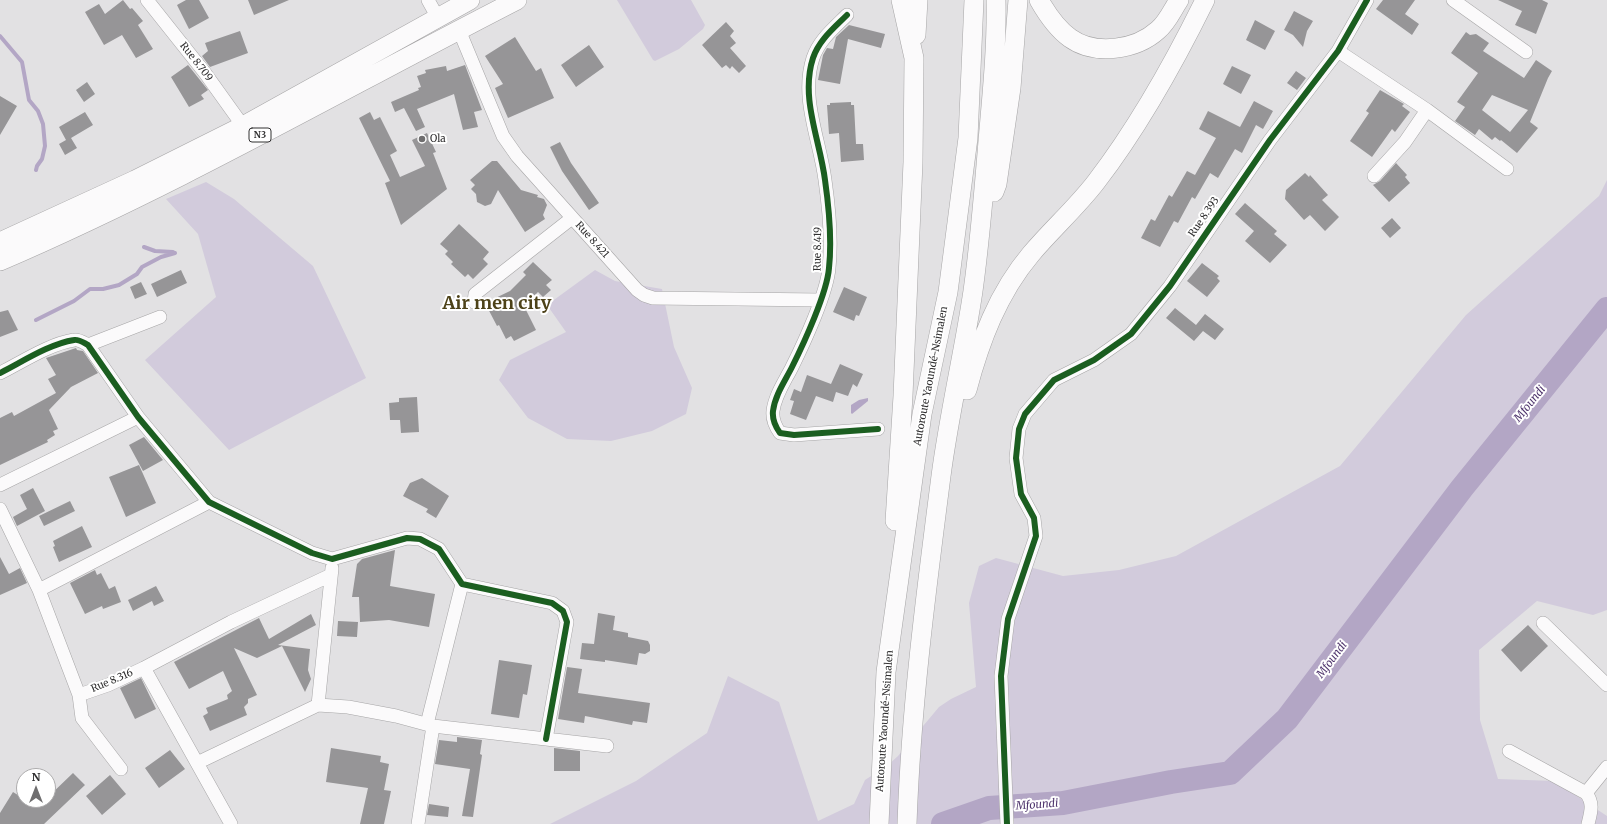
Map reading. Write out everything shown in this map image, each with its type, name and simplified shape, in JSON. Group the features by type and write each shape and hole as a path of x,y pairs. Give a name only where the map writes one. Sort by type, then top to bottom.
{"highway":[{"name":"N3","path":"0,242 135,180 243,126 470,0"},
{"name":"N3","path":"0,261 40,244 184,174 517,0"},
{"path":"901,0 914,58"},
{"path":"886,672 903,396 912,162 914,58 918,0"},
{"name":"Autoroute Yaoundé-Nsimalen","path":"879,824 886,672 922,414 948,292 968,138 974,0"},
{"path":"907,824 912,713 921,629 937,517 941,475 973,290 980,231 997,36 996,0"},
{"path":"980,231 997,184 1011,88 1018,0"},
{"path":"1039,0 1051,20 1070,38 1094,48 1117,48 1140,43 1159,30 1179,0"},
{"path":"937,517 962,406 976,357 989,324 1006,289 1031,254 1096,182 1112,159 1140,118 1167,73 1205,0"}],"street":[{"name":"Rue 8.709","path":"147,0 205,73 243,126"},
{"path":"428,0 438,18"},
{"name":"Rue 8.393","path":"1007,824 1001,676 1008,619 1036,536 1034,518 1021,494 1016,458 1019,429 1025,414 1054,380 1094,360 1131,334 1170,286 1270,140 1338,51 1367,0"},
{"path":"1453,0 1526,52"},
{"name":"Rue 8.419","path":"847,15 821,41 813,57 810,70 808,99 825,180 828,217 829,268 825,288 793,365 775,401 772,413 774,425 780,433 794,435 878,429"},
{"name":"Rue 8.421","path":"459,30 503,136 516,156 644,296 653,298 820,300"},
{"path":"1338,51 1427,110 1507,169"},
{"path":"1374,176 1405,142 1427,110"},
{"path":"474,302 475,294 572,218"},
{"path":"88,345 160,317"},
{"path":"0,373 40,352 75,340 88,345 138,417 168,450 209,502 312,553 332,559 407,538 420,539 439,550 462,584 552,603 563,611 566,622 546,739"},
{"path":"0,485 138,417"},
{"path":"39,590 209,502"},
{"name":"Rue 8.316","path":"0,509 39,590 79,695 108,685 144,668 231,824"},
{"path":"318,705 332,559"},
{"path":"144,668 231,622 331,575"},
{"path":"418,824 430,725 462,584"},
{"path":"1543,623 1607,685"},
{"path":"79,695 82,718 121,769"},
{"path":"196,763 318,705 348,707 396,716 430,725 607,746"},
{"path":"1509,751 1586,793 1591,800 1592,809 1588,824"},
{"path":"1586,793 1607,767"}],"shaded area":[{"path":"617,0 691,0 705,25 703,29 679,49 655,61"},
{"path":"1607,180 1607,610 1593,615 1537,601 1479,650 1480,720 1498,779 1554,781 1607,816 1607,824 550,824 636,781 707,733 728,676 779,702 818,821 854,804 865,780 888,765 898,756 939,707 951,699 976,687 969,603 979,566 996,558 1063,576 1119,570 1176,556 1340,466 1466,315 1599,196"},
{"path":"206,182 234,199 313,266 366,378 229,450 145,360 216,297 198,234 166,199"},
{"path":"595,270 615,281 662,289 674,347 692,388 686,414 652,431 611,441 567,439 528,418 499,380 510,360 566,332 547,305"},
{"path":"868,398 868,401 852,414 851,413 851,405 859,400"}],"building":[{"path":"123,0 143,21 138,25 153,49 136,58 122,35 104,45 85,12 99,4 105,14"},
{"path":"186,0 199,0 209,18 189,29 177,5"},
{"path":"248,0 289,0 254,15"},
{"path":"1383,0 1415,0 1405,14 1419,24 1412,35 1376,9"},
{"path":"1498,0 1542,0 1548,3 1536,34 1515,25 1522,11"},
{"path":"1294,11 1313,21 1307,31 1303,47 1293,35 1284,30"},
{"path":"1255,20 1275,31 1265,50 1246,40"},
{"path":"726,22 734,31 730,36 736,43 730,48 746,66 739,73 732,66 730,69 726,65 722,68 702,45"},
{"path":"849,25 885,34 881,48 848,39 840,84 818,80 823,55 827,48 833,49 836,37"},
{"path":"240,31 248,53 210,67 202,56 208,51 205,43"},
{"path":"1466,32 1470,35 1476,34 1489,43 1483,51 1524,78 1536,60 1552,71 1530,122 1538,128 1517,153 1501,140 1500,141 1495,137 1492,140 1479,129 1475,135 1455,121 1465,107 1457,102 1478,73 1451,53","holes":["1492,95 1528,110 1510,132 1482,110"]},
{"path":"515,37 536,71 541,68 554,98 508,118 495,88 503,84 485,56"},
{"path":"589,45 604,67 576,87 561,65"},
{"path":"188,65 208,90 201,95 204,99 189,107 171,77"},
{"path":"465,65 482,110 474,112 478,127 463,130 454,94 417,109 425,127 416,131 404,108 395,112 391,102 419,90 418,88 421,87 417,76 426,73 425,70 446,66 447,71"},
{"path":"1232,66 1251,75 1241,94 1223,84"},
{"path":"1296,71 1306,78 1297,90 1287,83"},
{"path":"87,82 95,94 84,102 76,90"},
{"path":"1380,90 1404,104 1402,106 1410,112 1395,132 1392,129 1372,157 1350,141 1369,113 1366,111"},
{"path":"0,96 17,106 0,135"},
{"path":"1254,101 1273,111 1263,129 1256,125 1242,153 1235,149 1218,178 1210,173 1195,199 1192,197 1178,223 1174,221 1160,247 1141,238 1151,219 1155,221 1169,195 1172,197 1187,171 1195,175 1216,138 1199,129 1208,111 1240,127"},
{"path":"851,102 851,105 854,105 856,144 863,144 864,160 841,162 839,133 829,134 827,105 830,105 830,103"},
{"path":"85,112 93,125 71,138 77,148 65,155 59,144 66,140 59,127"},
{"path":"370,112 374,120 380,117 397,151 390,155 400,177 425,166 412,140 427,133 436,152 433,153 447,189 401,225 385,183 390,181 359,118"},
{"path":"560,142 571,163 599,203 589,210 562,171 550,147"},
{"path":"492,161 497,161 521,190 538,195 537,197 544,199 547,205 543,215 545,219 525,232 498,190 491,204 485,206 477,202 476,194 471,189 475,185 470,180"},
{"path":"1396,163 1407,175 1405,177 1410,183 1389,202 1373,185 1380,181"},
{"path":"1305,173 1309,177 1310,175 1328,195 1322,200 1339,217 1325,231 1310,215 1304,220 1285,199 1286,190"},
{"path":"1245,203 1277,231 1274,234 1287,245 1270,263 1245,241 1254,231 1235,214"},
{"path":"1392,218 1401,228 1390,238 1381,228"},
{"path":"459,224 489,252 483,259 488,264 473,279 468,274 465,277 451,264 453,262 445,254 448,251 440,244"},
{"path":"533,262 552,280 546,285 551,290 543,297 538,292 524,306 536,330 514,341 511,336 506,339 499,325 497,326 485,303 510,291 526,275 523,272"},
{"path":"1202,263 1219,276 1217,278 1220,281 1207,297 1187,281"},
{"path":"181,270 187,283 157,297 151,284"},
{"path":"141,282 147,294 135,299 130,287"},
{"path":"844,287 867,297 859,316 856,315 854,321 833,312"},
{"path":"1175,308 1196,325 1205,314 1224,329 1215,340 1203,331 1194,341 1166,318"},
{"path":"8,310 18,330 0,337 0,312"},
{"path":"76,348 77,350 83,351 98,373 71,387 49,410 58,429 53,431 55,435 47,440 48,442 0,465 0,418 12,412 14,416 56,393 48,379 56,375 46,358"},
{"path":"840,364 863,374 857,387 853,384 848,396 836,392 833,402 816,396 806,420 790,414 794,401 790,400 794,389 801,392 807,375 831,384"},
{"path":"417,397 419,432 401,433 400,420 390,420 389,403 399,402 399,398"},
{"path":"144,437 163,460 143,471 129,445"},
{"path":"139,465 156,503 126,517 109,477"},
{"path":"422,478 449,496 436,518 426,512 428,509 403,496 410,483"},
{"path":"33,488 45,511 17,526 13,517 27,509 20,495"},
{"path":"70,501 75,511 44,526 39,516"},
{"path":"82,526 92,547 59,562 53,547 55,546 53,541"},
{"path":"395,550 390,586 435,594 429,627 389,620 360,622 359,597 352,597 357,564 362,559"},
{"path":"0,557 9,574 20,568 27,583 0,595"},
{"path":"95,570 97,575 101,573 109,589 115,586 121,602 103,609 102,606 85,614 70,583"},
{"path":"156,586 164,601 154,606 152,601 133,611 128,600"},
{"path":"598,613 615,616 613,630 628,633 628,637 648,641 650,651 645,654 639,653 637,665 605,660 605,662 580,659 582,643 594,644"},
{"path":"311,614 316,625 278,645 310,649 308,670 311,679 305,692 282,646 257,658 234,648 257,695 248,699 248,703 244,707 247,715 210,731 203,716 208,713 206,708 228,699 227,695 232,691 223,671 189,689 174,662 259,618 269,639"},
{"path":"338,621 358,622 357,637 337,636"},
{"path":"1528,625 1548,646 1521,672 1501,650"},
{"path":"499,660 532,665 527,695 523,694 519,718 491,714"},
{"path":"567,667 582,669 578,693 650,703 647,723 633,721 632,725 585,716 584,723 558,719"},
{"path":"141,678 156,709 135,719 120,688"},
{"path":"457,737 482,740 480,754 482,755 473,817 462,816 470,769 435,764 439,740 457,742"},
{"path":"331,748 381,756 380,762 389,764 384,790 391,791 384,824 360,824 368,788 326,782"},
{"path":"554,748 580,751 580,771 554,771"},
{"path":"170,750 185,769 159,788 145,768"},
{"path":"73,773 85,785 44,824 0,824 0,813 13,792 16,794 16,808 56,808 56,789"},
{"path":"110,775 126,794 102,815 86,796"},
{"path":"429,804 449,807 448,817 427,815"}],"waterway":[{"path":"0,36 22,62 29,100 38,111 43,124 45,146 42,159 36,170"},
{"path":"144,247 155,251 173,252"},
{"path":"36,320 74,301 90,289 103,289 119,285 137,274 142,267 161,257 175,253"},
{"name":"Mfoundi","path":"943,824 989,808 1063,803 1171,782 1230,773 1287,719 1462,488 1607,309"}],"cycle path":[{"path":"1007,824 1001,676 1008,619 1036,536 1034,518 1021,494 1016,458 1019,429 1025,414 1054,380 1094,360 1131,334 1170,286 1270,140 1338,51 1367,0"},
{"path":"847,15 827,35 819,46 813,58 810,73 809,88 812,119 823,165 829,213 829,268 820,304 797,357 776,399 773,411 773,420 780,433 794,435 878,429"},
{"path":"0,373 55,345 74,340 80,341 88,345 138,417 209,502 312,553 332,559 407,538 420,539 439,549 462,584 552,603 563,611 567,622 546,739"}],"place":[{"name":"Ola","path":"422,139"}],"district":[{"name":"Air men city","path":"497,304"}]}
